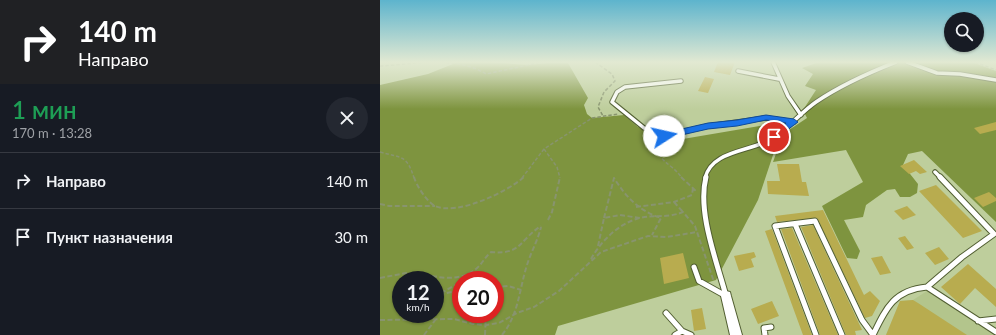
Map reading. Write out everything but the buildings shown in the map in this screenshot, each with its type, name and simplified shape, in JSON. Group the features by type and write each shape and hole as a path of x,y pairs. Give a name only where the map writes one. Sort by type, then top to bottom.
{"street":[{"path":"721,294 736,335"}],"lane":[{"path":"772,78 779,79 795,108 801,114"},
{"path":"721,294 702,195 707,171 716,162 730,154 762,144 794,122 801,114 817,102 859,78"},
{"path":"982,78 996,80"},
{"path":"681,81 636,85 620,90 612,102 644,128 664,136 708,126 766,118 794,122"},
{"path":"816,335 775,226 815,221 862,320 873,335 893,298 901,293 927,287 962,257 995,233 935,172"},
{"path":"795,224 842,335"},
{"path":"694,267 699,281 721,294"},
{"path":"927,287 996,332"},
{"path":"666,313 682,331 691,335"},
{"path":"978,321 996,319"},
{"path":"765,335 764,328 771,327"},
{"path":"675,335 682,331"}],"path":[{"path":"603,116 598,108 604,92 615,81 614,78"},
{"path":"380,204 389,206 435,206 450,208 465,206 498,194 516,184 527,174 544,149 592,118 624,113"},
{"path":"656,133 657,152 661,159 677,171 702,195"},
{"path":"544,149 558,167 561,174 559,188 555,194 555,204 548,220"},
{"path":"380,152 405,159 410,164 416,186 435,206"},
{"path":"590,261 598,246 614,178 625,196 636,207 648,214 661,218"},
{"path":"636,207 674,202 692,195 693,188"},
{"path":"674,202 696,226 721,294"},
{"path":"604,218 620,215 640,218 661,218 670,217 684,212"},
{"path":"598,246 618,228 640,218"},
{"path":"651,236 661,218"},
{"path":"475,271 491,252 512,253 521,246 535,229 541,226 527,264 520,290 517,313 502,335"},
{"path":"444,319 454,319 486,326 499,323 534,306 559,291 601,252 651,236 667,237 697,232"},
{"path":"444,279 468,274 480,266"},
{"path":"380,278 392,275"},
{"path":"504,286 520,290"},
{"path":"380,320 392,319"},
{"path":"424,335 433,323"},
{"path":"485,335 486,326"}],"shaded area":[{"path":"412,78 576,78 588,98 584,105 587,114 592,118 624,115 638,127 677,140 784,122 758,200 716,280 558,326 555,335 380,335 380,85"},
{"path":"811,78 996,78 996,222 922,151 908,154 903,165 918,184 917,193 910,197 900,197 895,189 887,190 866,205 863,217 844,220 860,251 857,259 847,258 822,206 863,182 846,150 773,162 783,134 807,118 803,110 816,90 805,86"},
{"path":"927,291 995,335 886,335 900,301 913,300"}],"route":[{"path":"664,136 679,134 718,124 737,123 766,118 780,118 794,122 774,137"}]}
